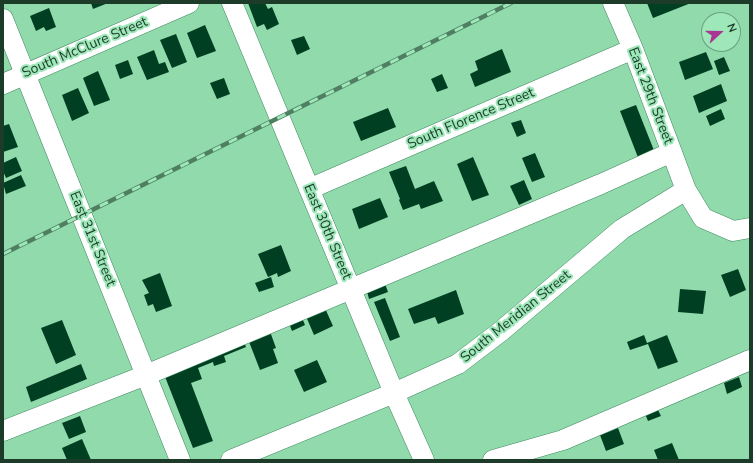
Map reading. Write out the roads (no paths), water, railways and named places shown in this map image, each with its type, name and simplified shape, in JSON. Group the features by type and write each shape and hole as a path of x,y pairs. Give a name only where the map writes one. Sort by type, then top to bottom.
{"street":[{"name":"South McClure Street","path":"3,84 189,3"},
{"name":"East 30th Street","path":"232,3 394,393 424,460"},
{"name":"East 29th Street","path":"613,3 686,190"},
{"name":"East 31st Street","path":"3,19 180,460"},
{"name":"South Florence Street","path":"309,188 632,49"},
{"path":"3,431 146,375 351,290 601,184 672,152"},
{"path":"686,190 703,218 733,231 750,228"},
{"name":"South Meridian Street","path":"231,460 394,393 458,364 500,332 622,229 686,190"},
{"path":"493,460 563,440 750,360"}],"railway":[{"path":"3,254 511,3"}]}
